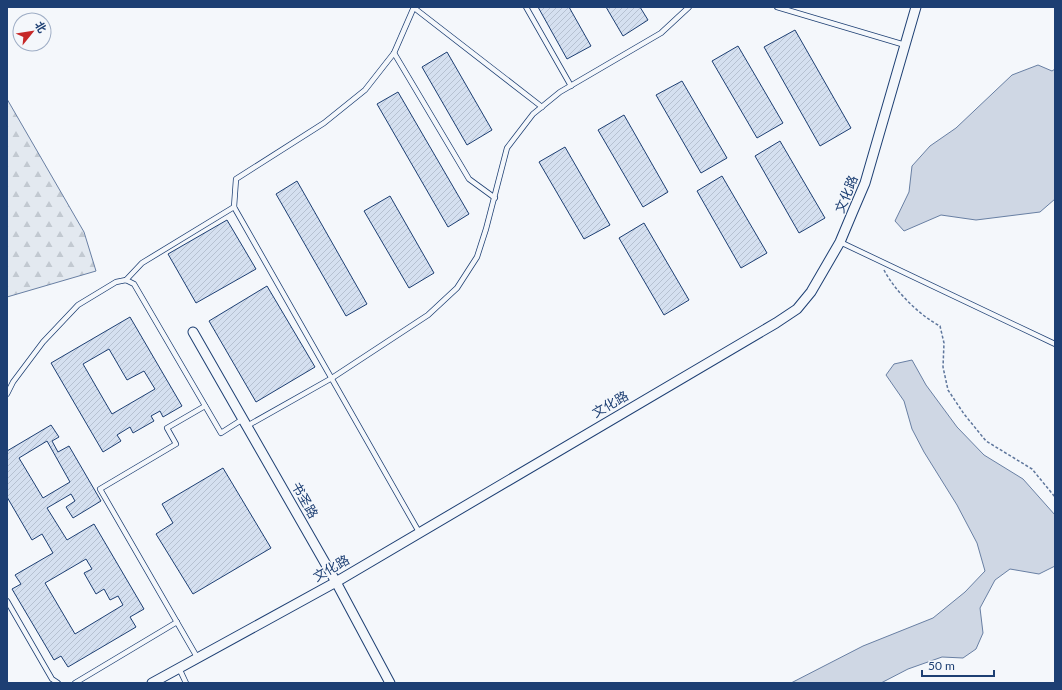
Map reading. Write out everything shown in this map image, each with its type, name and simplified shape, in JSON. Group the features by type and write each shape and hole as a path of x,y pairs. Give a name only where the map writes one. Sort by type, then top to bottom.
{"street":[{"name":"文化路","path":"152,683 336,582 776,323 797,309 811,292 840,242 865,183 916,7"},
{"name":"书圣路","path":"194,332 336,582 390,683"}],"lane":[{"path":"419,532 234,207 236,179 324,123 365,90 394,53 413,7 542,107"},
{"path":"526,7 571,86"},
{"path":"126,280 134,284 221,433 245,423 332,378 428,315 457,288 477,257 495,198 507,148 533,114 571,86 660,33 689,7"},
{"path":"777,7 905,45"},
{"path":"394,53 468,179 495,198"},
{"path":"7,394 13,382 43,342 78,305 116,282 126,280 142,263 234,207"},
{"path":"840,242 1055,344"},
{"path":"197,657 100,489 176,444 167,428 205,406"},
{"path":"7,601 52,679 58,683"},
{"path":"75,683 177,622"},
{"path":"179,668 186,683"}],"path":[{"path":"878,260 892,284 927,319 940,326 944,343 944,367 948,390 964,414 986,440 1032,469 1055,496"}],"green space":[{"path":"7,99 84,232 96,271 7,297"}],"shaded area":[{"path":"1038,65 1052,71 1055,69 1055,199 1040,212 976,220 941,215 904,231 895,221 909,192 912,166 930,146 956,128 1012,75"},
{"path":"912,360 926,385 957,427 984,455 1023,479 1055,515 1055,566 1039,574 1010,569 995,580 980,608 983,633 976,649 963,658 942,657 908,669 881,683 791,683 863,646 933,618 965,592 985,571 977,543 957,505 924,452 912,429 904,401 886,375 894,364"}],"building":[{"path":"538,7 569,7 591,46 567,59"},
{"path":"606,7 640,7 648,20 623,36"},
{"path":"795,30 851,128 820,146 764,47"},
{"path":"738,46 783,123 757,138 712,61"},
{"path":"447,52 492,130 467,145 422,67"},
{"path":"682,81 727,158 701,173 656,95"},
{"path":"398,92 469,214 448,227 377,104"},
{"path":"624,115 668,192 643,207 598,130"},
{"path":"780,141 825,218 799,233 755,156"},
{"path":"565,147 610,225 584,239 539,162"},
{"path":"722,176 767,253 741,268 697,191"},
{"path":"297,181 367,304 346,316 276,194"},
{"path":"390,196 434,273 409,288 364,211"},
{"path":"227,220 256,269 196,303 168,254"},
{"path":"644,223 689,300 664,315 619,238"},
{"path":"267,286 315,367 256,402 209,321"},
{"path":"130,317 182,406 163,417 160,411 151,416 154,421 133,433 130,427 117,435 121,441 103,452 51,363","holes":["109,349 127,380 144,371 155,389 112,414 83,364"]},
{"path":"51,425 59,437 52,441 58,452 69,446 101,501 73,518 66,507 75,501 71,494 47,508 67,540 94,524 144,609 130,617 136,627 68,667 61,656 54,660 12,589 21,584 15,575 53,553 42,534 32,540 7,497 7,451","holes":["47,441 70,482 43,498 19,458","86,559 92,569 84,573 96,594 104,589 110,600 118,596 123,605 75,634 45,583"]},
{"path":"223,468 271,548 193,594 156,534 173,523 162,504"}]}
